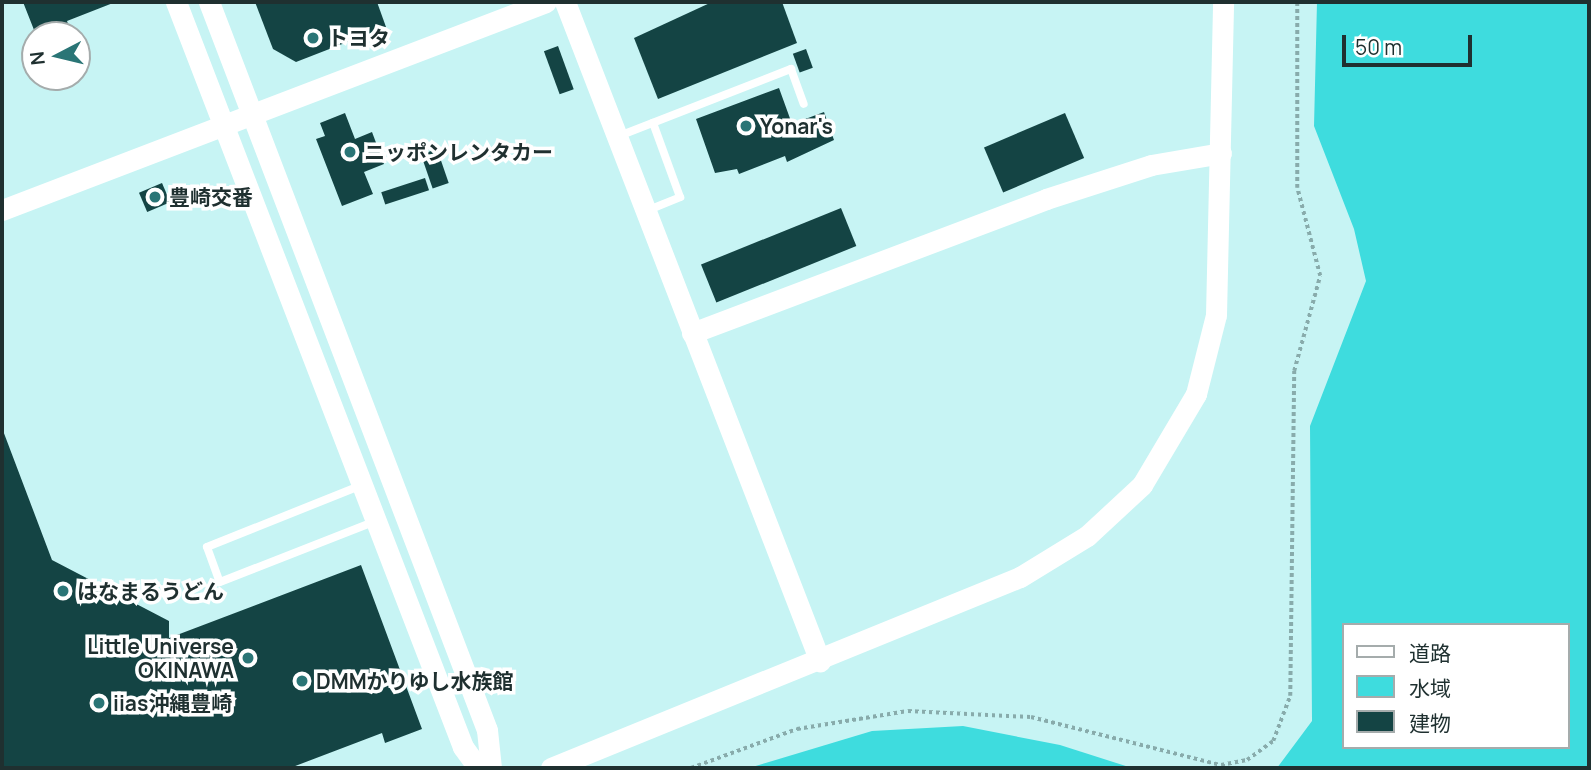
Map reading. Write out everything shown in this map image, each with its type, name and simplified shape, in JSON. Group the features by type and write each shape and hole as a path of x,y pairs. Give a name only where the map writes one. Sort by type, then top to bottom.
{"street":[{"path":"176,2 463,747 478,768"},
{"path":"209,2 487,730 491,768"},
{"path":"2,210 546,2"},
{"path":"565,2 820,661"},
{"path":"551,768 820,661 1045,564 1087,536 1142,485 1186,415 1211,344 1221,153 1223,2"},
{"path":"692,333 1046,199 1151,165 1221,153"}],"lane":[{"path":"617,137 791,69 804,104"},
{"path":"645,211 681,197 653,123"},
{"path":"362,485 206,547 220,582 376,521"}],"path":[{"path":"691,768 797,729 918,710 1031,717 1221,765 1247,760 1273,741 1290,696 1294,371 1320,276 1297,188 1297,2"}],"water":[{"path":"1317,2 1589,2 1589,768 1277,768 1312,721 1310,426 1366,281 1354,229 1314,126"},
{"path":"963,726 1060,745 1132,768 749,768 872,731"}],"building":[{"path":"23,2 113,2 67,21 30,21"},
{"name":"トヨタ","path":"255,2 377,2 386,27 296,62 273,49"},
{"path":"712,2 782,2 797,43 658,99 634,38"},
{"path":"558,46 574,89 560,94 544,51"},
{"path":"806,49 813,68 800,73 793,54"},
{"name":"Yonar's","path":"779,88 792,124 824,112 834,140 787,162 785,156 739,174 737,169 715,173 696,119"},
{"name":"ニッポンレンタカー","path":"345,113 355,139 372,132 384,164 364,172 373,194 342,206 316,139 325,136 320,123"},
{"path":"1065,113 1084,158 1003,192 984,147"},
{"path":"437,149 449,183 433,189 421,155"},
{"path":"425,178 429,190 385,205 381,192"},
{"name":"豊崎交番","path":"162,183 170,202 147,212 139,193"},
{"path":"841,208 856,246 716,303 701,265"},
{"path":"2,428 52,560 169,621 169,638 361,565 422,729 385,743 382,733 290,768 2,768"}],"place":[{"name":"トヨタ","path":"313,38"},
{"name":"Yonar's","path":"746,126"},
{"name":"ニッポンレンタカー","path":"350,152"},
{"name":"豊崎交番","path":"155,197"},
{"name":"はなまるうどん","path":"63,591"},
{"name":"Little Universe OKINAWA","path":"248,658"},
{"name":"DMMかりゆし水族館","path":"302,681"},
{"name":"iias沖縄豊崎","path":"99,703"}]}
